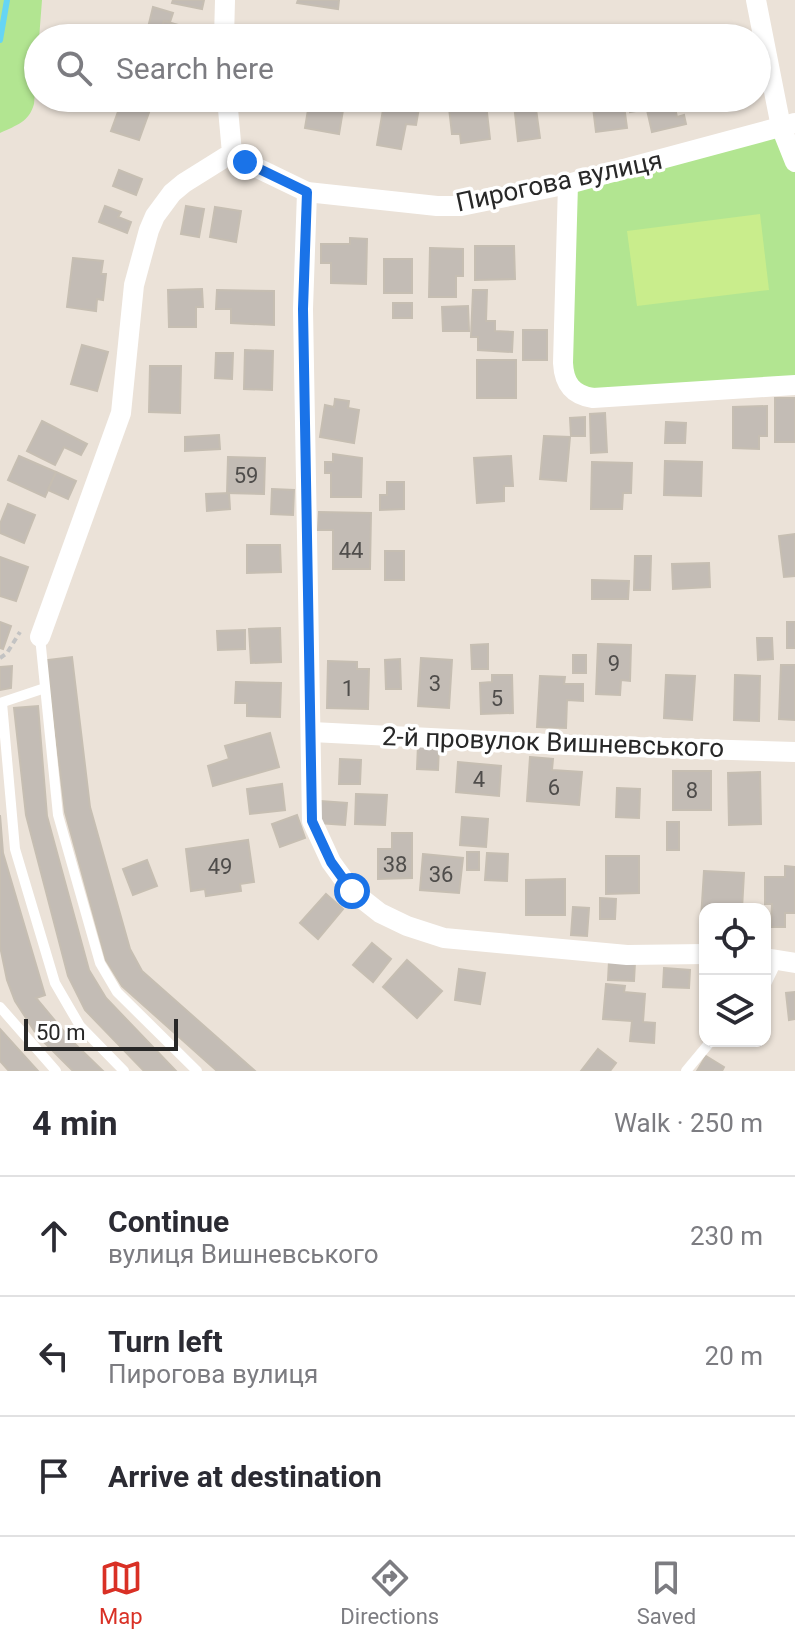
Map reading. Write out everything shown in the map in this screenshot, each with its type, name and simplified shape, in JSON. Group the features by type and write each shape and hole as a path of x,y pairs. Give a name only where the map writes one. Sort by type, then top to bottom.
{"street":[{"path":"224,24 225,0"},
{"path":"756,0 762,24"},
{"path":"771,59 795,162"},
{"path":"40,637 121,413 134,285 149,230 172,193 232,153 228,112"},
{"name":"Пирогова вулиця","path":"232,153 307,192 449,206 568,184 788,125"},
{"path":"568,184 563,363 566,382 571,389 593,398 795,385"},
{"path":"307,192 303,309 312,821 331,862 352,891 380,913 444,938 627,955 699,954"},
{"name":"2-й провулок Вишневського","path":"312,732 795,752"}],"lane":[{"path":"40,637 58,815 100,963 117,992 197,1071"},
{"path":"45,688 1,703 15,849 55,983 80,1026 124,1071"},
{"path":"0,1007 56,1071"},
{"path":"686,1071 706,1047"}],"green space":[{"path":"0,0 42,0 40,24 24,24 24,112 31,112 26,119 0,133"},
{"path":"781,127 795,162 795,385 593,398 564,373 568,184"},
{"path":"760,214 769,290 637,306 627,231"}],"building":[{"path":"173,0 204,0 202,9 172,3"},
{"path":"298,0 339,0 338,9 297,3"},
{"path":"153,7 173,13 170,22 149,24"},
{"path":"118,112 149,112 139,140 111,131"},
{"path":"308,112 343,112 339,134 305,128"},
{"path":"383,112 418,112 416,125 406,124 401,149 377,145"},
{"path":"449,112 487,112 490,139 461,143 460,134 452,134"},
{"path":"515,112 536,112 540,138 518,141"},
{"path":"594,112 625,112 627,128 596,132"},
{"path":"647,112 676,112 677,117 684,115 686,124 652,132"},
{"path":"119,170 142,179 136,195 113,186"},
{"path":"105,206 121,212 118,217 131,222 127,233 99,222"},
{"path":"186,206 204,209 199,237 181,234"},
{"path":"215,207 241,211 236,242 210,237"},
{"path":"350,238 367,239 366,284 331,283 331,263 321,263 321,244 350,244"},
{"path":"475,246 514,246 515,279 475,280"},
{"path":"430,248 463,249 463,276 456,276 456,297 429,297"},
{"path":"73,258 103,261 101,274 106,274 103,300 97,299 96,311 67,307"},
{"path":"384,259 412,259 412,293 384,293"},
{"path":"202,289 203,307 196,307 196,327 169,327 168,290"},
{"path":"217,290 274,291 274,325 231,323 231,309 216,309"},
{"path":"473,290 487,290 486,321 495,321 495,331 513,332 512,352 478,350 478,337 471,337"},
{"path":"393,303 412,303 412,318 393,318"},
{"path":"468,306 469,331 443,331 442,307"},
{"path":"523,330 547,330 547,360 523,360"},
{"path":"82,345 108,352 97,391 71,384"},
{"path":"245,350 273,351 272,390 244,389"},
{"path":"216,353 233,353 232,379 215,378"},
{"path":"477,360 516,360 516,398 477,398"},
{"path":"150,366 181,366 180,413 149,412"},
{"path":"775,398 795,398 795,442 775,442"},
{"path":"335,399 349,401 348,408 359,410 354,443 320,437 325,405 334,407"},
{"path":"767,406 767,436 759,436 759,449 733,448 733,407"},
{"path":"605,413 607,452 591,453 590,414"},
{"path":"585,417 585,436 571,436 570,418"},
{"path":"42,421 87,444 81,455 64,447 55,465 27,451"},
{"path":"666,422 686,423 685,443 665,443"},
{"path":"219,435 220,449 185,451 185,437"},
{"path":"544,436 570,437 566,481 540,479"},
{"path":"333,454 362,458 361,497 331,497 331,473 325,473 325,462 333,462"},
{"path":"19,456 56,472 45,497 8,480"},
{"path":"511,456 513,486 504,486 504,501 477,503 474,458"},
{"path":"228,457 265,458 264,494 227,493"},
{"path":"665,461 702,462 701,496 664,495"},
{"path":"592,462 632,463 631,493 623,493 622,509 591,509"},
{"path":"56,472 76,481 68,499 48,490"},
{"path":"387,482 404,482 404,509 380,510 380,495 387,495"},
{"path":"272,489 294,490 293,515 271,514"},
{"path":"229,493 230,509 207,511 206,494"},
{"path":"8,504 35,515 24,543 0,533"},
{"path":"319,512 371,513 370,569 333,569 333,530 318,530"},
{"path":"795,534 795,576 784,577 779,536"},
{"path":"247,545 280,545 281,572 247,573"},
{"path":"385,551 404,551 404,580 385,580"},
{"path":"635,556 651,556 650,590 634,590"},
{"path":"0,557 28,567 16,601 0,596"},
{"path":"709,563 710,587 673,589 672,564"},
{"path":"592,580 629,581 628,599 592,599"},
{"path":"0,622 11,626 3,649 0,648"},
{"path":"787,622 795,622 795,648 787,648"},
{"path":"280,628 281,662 251,663 249,629"},
{"path":"245,630 245,649 218,650 217,631"},
{"path":"757,638 772,638 773,659 758,660"},
{"path":"488,644 488,669 472,669 471,645"},
{"path":"598,644 631,645 630,681 621,680 620,695 596,694"},
{"path":"573,655 586,655 586,673 573,673"},
{"path":"72,657 90,807 130,949 142,971 255,1071 217,1071 122,986 106,960 65,812 47,660"},
{"path":"421,658 452,660 449,708 418,706"},
{"path":"400,659 401,689 386,689 385,660"},
{"path":"328,661 357,662 357,669 369,669 368,709 327,708"},
{"path":"781,665 795,665 795,720 779,719"},
{"path":"12,666 11,688 0,690 0,667"},
{"path":"492,675 512,675 513,713 481,714 480,683 492,682"},
{"path":"666,675 695,676 692,720 664,718"},
{"path":"735,675 760,676 759,721 734,720"},
{"path":"540,676 565,677 564,684 583,684 583,701 567,700 566,728 537,727"},
{"path":"236,682 281,683 280,717 247,716 247,703 235,703"},
{"path":"38,706 47,816 89,970 106,998 176,1071 144,1071 85,1010 68,976 26,815 14,708"},
{"path":"270,733 279,767 213,786 208,766 229,759 225,746"},
{"path":"418,745 439,746 438,770 417,769"},
{"path":"530,757 553,759 552,770 582,772 579,805 527,801"},
{"path":"340,759 361,760 360,784 339,784"},
{"path":"458,762 501,766 499,796 456,792"},
{"path":"673,771 711,771 711,810 673,810"},
{"path":"760,772 761,824 729,825 728,773"},
{"path":"282,784 285,810 250,814 247,789"},
{"path":"617,788 640,789 639,818 616,817"},
{"path":"356,794 387,795 385,825 355,824"},
{"path":"320,801 347,803 345,825 318,823"},
{"path":"0,815 3,853 45,995 36,998 72,1041 103,1071 73,1071 37,1035 15,1001 0,946"},
{"path":"297,815 305,838 280,847 272,824"},
{"path":"462,817 488,819 486,847 460,845"},
{"path":"667,822 679,822 679,850 667,850"},
{"path":"392,833 412,833 412,878 378,879 378,849 392,849"},
{"path":"248,840 254,882 240,884 241,891 206,896 205,889 191,891 186,849"},
{"path":"467,852 479,852 479,870 467,870"},
{"path":"487,853 508,854 507,881 485,880"},
{"path":"423,854 463,858 459,893 420,890"},
{"path":"606,856 639,856 639,893 606,894"},
{"path":"147,860 157,886 133,895 123,869"},
{"path":"785,866 795,867 795,913 785,913 785,927 771,927 772,904 765,903 765,877 785,877"},
{"path":"704,871 744,873 742,903 702,903"},
{"path":"565,879 565,915 526,915 526,880"},
{"path":"326,894 343,909 318,939 300,923"},
{"path":"600,898 616,899 615,919 600,919"},
{"path":"573,907 589,908 587,936 571,935"},
{"path":"372,943 391,959 373,982 353,965"},
{"path":"407,960 442,991 417,1018 383,987"},
{"path":"609,961 635,962 634,981 608,980"},
{"path":"664,968 690,970 689,988 663,987"},
{"path":"459,969 485,973 480,1004 455,1000"},
{"path":"606,984 625,986 624,992 645,994 643,1022 655,1023 654,1043 630,1041 632,1021 603,1019"},
{"path":"795,992 795,1019 789,1020 786,993"},
{"path":"0,1029 38,1071 9,1071 0,1061"},
{"path":"598,1049 616,1063 610,1071 581,1071"},
{"path":"706,1056 724,1067 722,1071 697,1071"}],"waterway":[{"path":"0,40 7,0"}],"route":[{"path":"245,162 307,192 303,309 312,821 331,862 352,891"}]}
